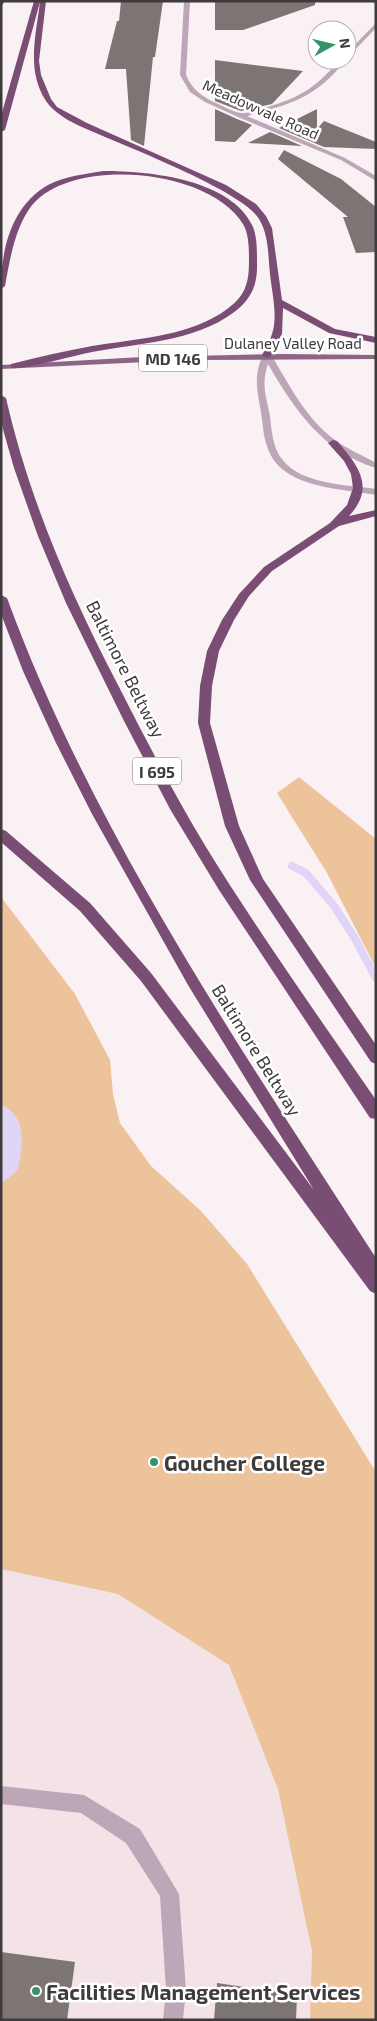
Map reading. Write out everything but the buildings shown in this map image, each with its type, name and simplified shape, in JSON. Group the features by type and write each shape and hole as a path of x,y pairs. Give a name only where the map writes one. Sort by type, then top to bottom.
{"highway":[{"path":"1,5 2,1"},
{"path":"1,130 37,1"},
{"path":"43,1 36,61 38,75 48,100 55,108 84,125 223,187 253,206 268,228 278,301 279,324 267,355"},
{"path":"1,286 11,243 19,222 30,203 42,191 68,179 100,173 151,174 195,186 235,208 248,227 251,240 253,278 249,291 242,300 218,319 182,332 14,366"},
{"path":"278,301 318,326 332,331 376,340"},
{"name":"Baltimore Beltway","path":"1,398 16,457 35,516 67,596 118,698 178,810 261,945 376,1113"},
{"path":"333,443 348,460 356,474 358,488 352,506 334,525 268,569 245,594 228,620 213,651 206,686 204,723 232,826 258,880 376,1058"},
{"path":"334,525 359,516 376,513"},
{"name":"Baltimore Beltway","path":"1,598 49,717 107,831 188,975 376,1273"},
{"path":"1,834 85,908 146,977 376,1286"}],"main road":[{"name":"Dulaney Valley Road","path":"1,367 78,362 267,355 376,357"}],"street":[{"name":"Meadowvale Road","path":"186,1 183,75 186,84 193,92 207,101 240,116 315,147 367,172 376,179"},
{"path":"372,1 376,2"},
{"path":"357,45 376,25"},
{"path":"240,116 295,99 310,92 321,84 334,70"},
{"path":"367,172 376,170"},
{"path":"267,355 303,414 314,427 333,443 376,466"},
{"path":"267,355 259,380 271,447 275,457 282,466 294,474 311,480 376,492"},
{"path":"1,1795 84,1804 133,1836 169,1894 176,1990 173,2020"}],"shaded area":[{"path":"299,777 376,839 376,968 327,873 277,793"},
{"name":"Goucher College","path":"1,897 75,994 110,1060 113,1094 120,1123 151,1166 201,1211 247,1264 376,1472 376,2020 310,2020 312,1951 278,1789 229,1665 118,1594 1,1569"},
{"name":"Goucher College","path":"1,952 376,2020 1,2020"},
{"path":"1,1105 10,1110 16,1117 22,1133 22,1143 18,1170 1,1184"}],"waterway":[{"path":"292,866 306,873 334,906 354,937 376,978"}],"place":[{"name":"Goucher College","path":"154,1462"},
{"name":"Facilities Management Services","path":"36,1991"}]}
